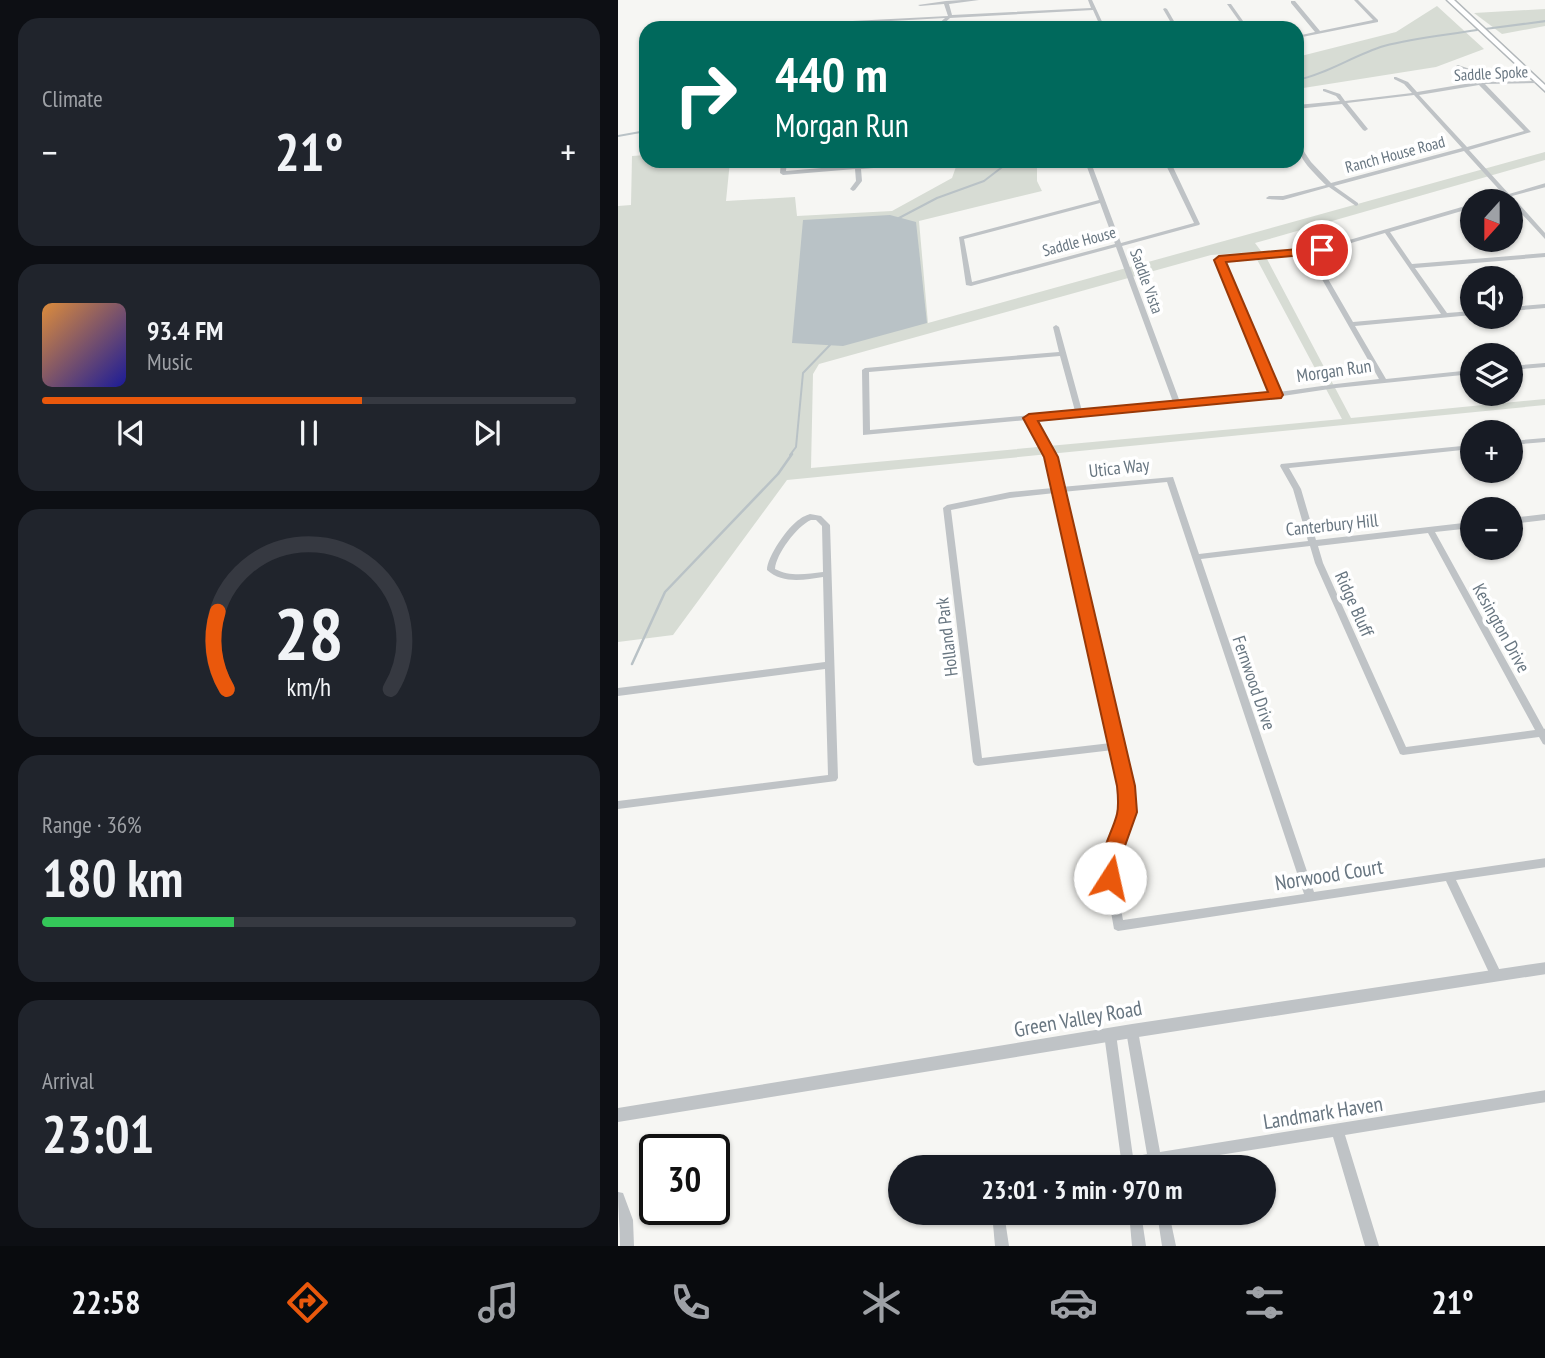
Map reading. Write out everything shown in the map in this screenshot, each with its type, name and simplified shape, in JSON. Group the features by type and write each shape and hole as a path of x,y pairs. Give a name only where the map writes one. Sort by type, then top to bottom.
{"main road":[{"path":"1450,0 1541,82 1545,90"}],"street":[{"path":"920,5 977,0"},
{"path":"1090,0 1100,21"},
{"path":"1304,35 1376,21 1356,0"},
{"path":"946,2 950,16"},
{"path":"1293,2 1318,32"},
{"path":"1229,5 1241,21"},
{"path":"897,21 1095,9"},
{"path":"1165,9 1172,21"},
{"path":"944,21 950,16"},
{"path":"1458,66 1468,70 1483,85"},
{"path":"1396,78 1406,83 1502,189"},
{"name":"Saddle Spoke","path":"1304,106 1483,85 1541,82"},
{"name":"Ranch House Road","path":"1269,198 1283,198 1528,132 1483,85"},
{"path":"1325,90 1338,95 1365,129"},
{"path":"1304,156 1313,171 1329,186 1356,204"},
{"path":"783,168 783,173 858,168 859,181 853,189"},
{"name":"Saddle Vista","path":"1090,168 1177,404"},
{"name":"Saddle House","path":"1102,201 961,237 969,285 1197,224 1170,168"},
{"path":"1523,192 1545,185"},
{"path":"1276,395 1219,260 1310,253 1460,209"},
{"path":"1523,213 1545,238"},
{"path":"1386,231 1445,316"},
{"path":"1310,253 1383,380"},
{"path":"1411,266 1545,255"},
{"path":"1523,308 1545,306"},
{"path":"1351,324 1460,314"},
{"path":"1056,327 1079,414"},
{"name":"Morgan Run","path":"1063,354 865,370 866,433 1276,395 1383,380 1460,373"},
{"path":"1523,367 1545,365"},
{"path":"1029,418 1048,450 1116,747"},
{"path":"1523,442 1545,440"},
{"name":"Ridge Bluff","path":"1460,448 1284,466 1297,489 1311,543 1403,751 1544,736"},
{"name":"Utica Way","path":"948,509 986,498 1170,479"},
{"name":"Fernwood Drive","path":"1170,479 1310,897"},
{"name":"Holland Park","path":"948,509 978,762 1116,747"},
{"path":"618,805 833,778 828,574 826,525 815,517 806,517 793,529 771,564 771,570 787,577 828,574"},
{"path":"1523,520 1545,518"},
{"name":"Canterbury Hill","path":"1195,557 1460,526"},
{"name":"Kesington Drive","path":"1430,530 1544,736"},
{"path":"618,692 830,666"},
{"name":"Norwood Court","path":"1116,747 1126,786 1127,812 1112,857 1110,878 1118,926 1545,862"},
{"path":"1449,876 1496,975"},
{"name":"Green Valley Road","path":"618,1115 1110,1034 1545,968"},
{"path":"1132,1031 1154,1155"},
{"path":"1110,1034 1126,1155"},
{"name":"Landmark Haven","path":"1199,1155 1545,1096"},
{"path":"1337,1130 1372,1246"},
{"path":"618,1198 627,1220 627,1246"},
{"path":"999,1225 1002,1246"},
{"path":"1136,1225 1139,1246"},
{"path":"1165,1225 1169,1246"}],"shaded area":[{"path":"1437,6 1484,49 1436,67 1304,88 1304,55 1396,32"},
{"path":"1546,9 1545,26 1502,34 1474,13"},
{"path":"1545,152 1545,160 1255,243 1267,259 1351,418 1474,406 1523,406 1523,401 1545,399 1545,405 787,480 673,635 618,642 618,206 631,205 632,156 639,156 639,168 729,168 726,201 795,197 797,216 892,211 952,178 956,168 1037,168 1037,181 1042,191 919,221 928,323","holes":["1253,252 1342,419 811,468 813,374 819,364 1211,255"]},
{"path":"890,215 916,222 927,323 843,346 792,343 803,220"}],"waterway":[{"path":"1485,29 1546,21"},
{"path":"1304,78 1384,46 1477,30"},
{"path":"618,136 639,132"},
{"path":"899,218 937,198 984,181 1001,168"},
{"path":"790,455 796,447 803,373 830,345"},
{"path":"632,664 665,592 778,474 792,454"}],"route":[{"path":"1110,878 1112,857 1127,812 1126,786 1051,457 1029,418 1276,395 1219,260 1322,250"}]}
